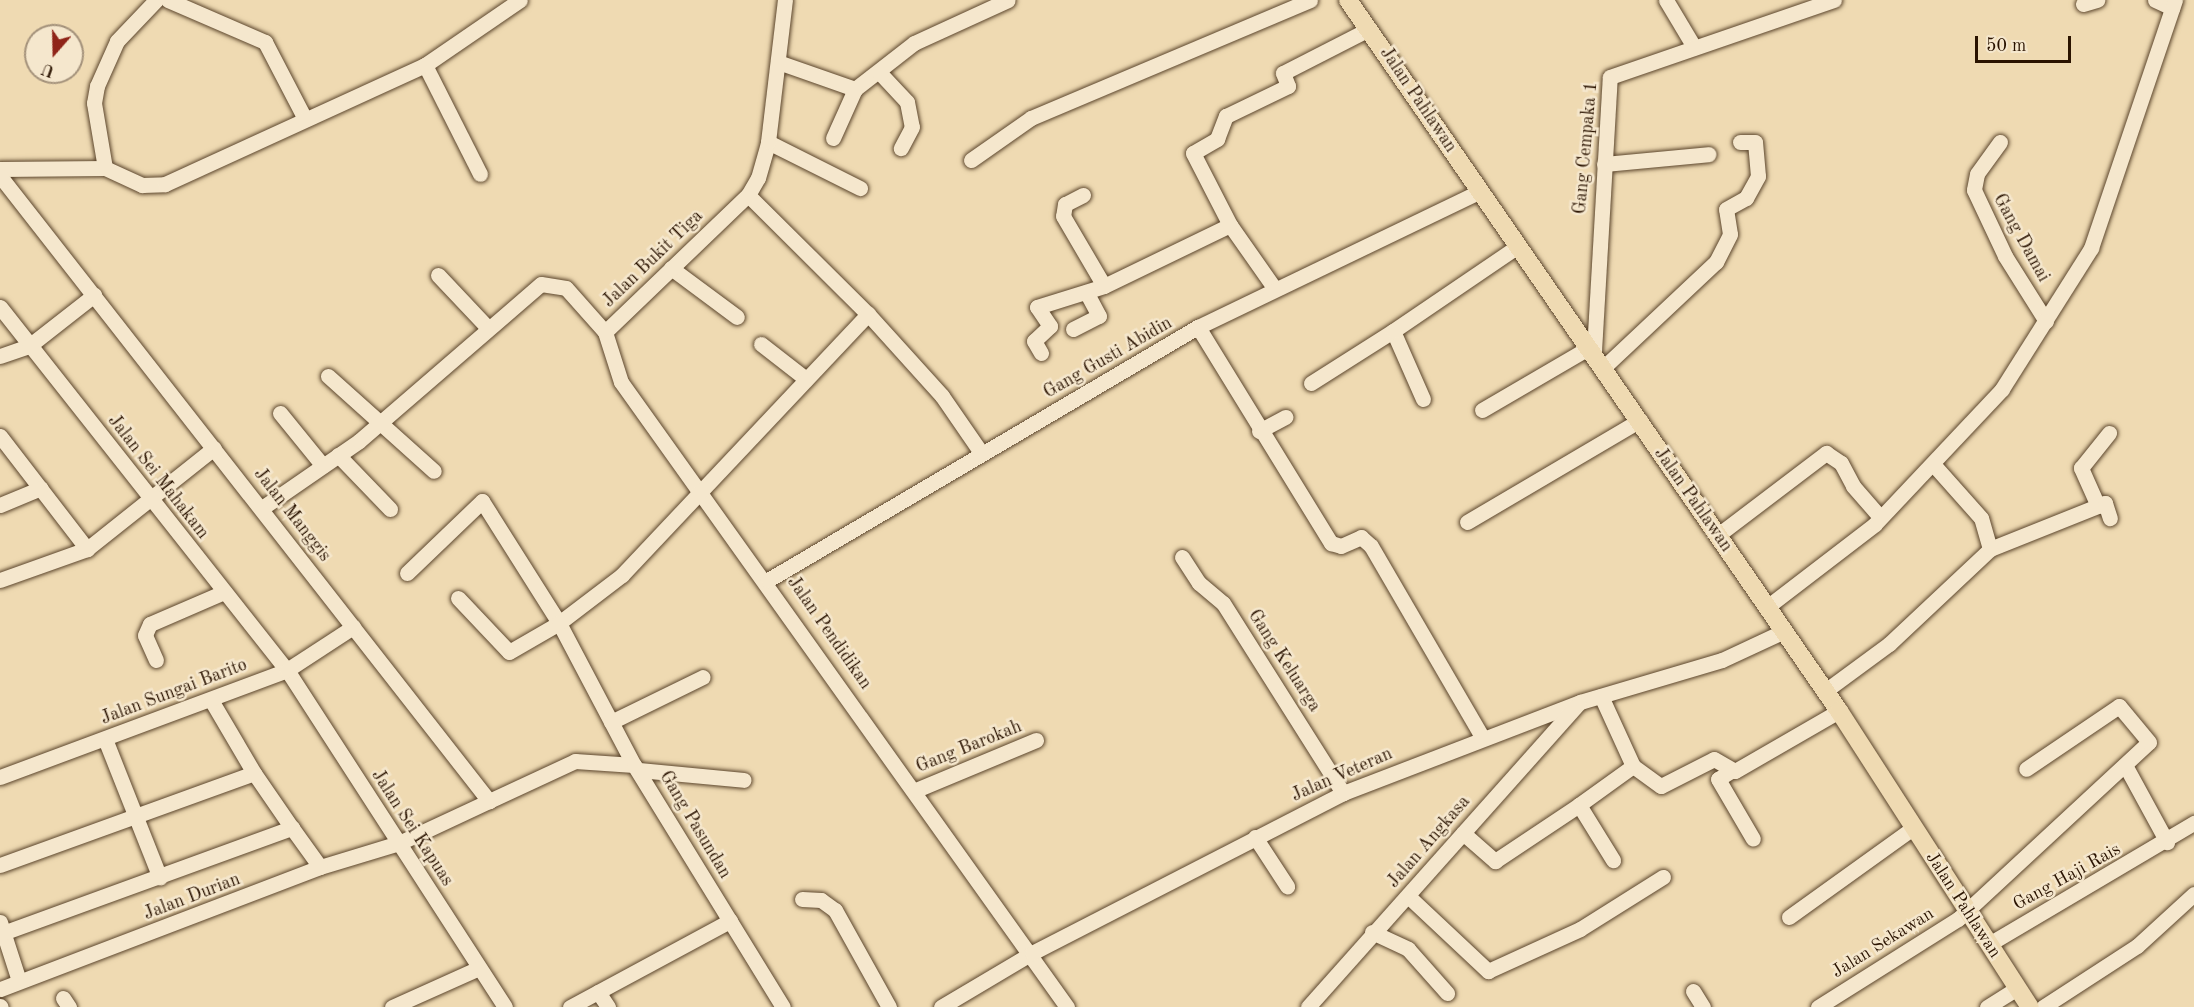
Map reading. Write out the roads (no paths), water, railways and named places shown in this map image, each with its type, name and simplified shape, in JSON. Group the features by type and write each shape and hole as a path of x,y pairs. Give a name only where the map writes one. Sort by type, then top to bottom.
{"main road":[{"name":"Jalan Pahlawan","path":"1348,0 1592,349 1767,606 1782,632 1839,711 2030,1007"}],"street":[{"path":"105,168 94,103 97,86 117,41 156,0"},
{"path":"168,0 265,42 305,119"},
{"path":"0,169 105,168 142,185 165,184 425,65 520,0"},
{"name":"Jalan Bukit Tiga","path":"262,508 339,455 486,326 532,289 553,283 566,288 605,332 748,195 768,142 785,0"},
{"path":"833,138 855,89 914,43 1008,0"},
{"path":"971,160 1031,118 1310,0"},
{"path":"1666,0 1694,47"},
{"name":"Gang Cempaka 1","path":"1592,349 1610,76 1834,0"},
{"path":"1767,606 1880,517 1934,465 2002,389 2046,321 2103,221 2174,4 2155,0"},
{"path":"1275,290 1230,225 1193,158 1197,148 1217,139 1226,116 1288,86 1283,73 1369,29"},
{"path":"778,62 855,89"},
{"path":"425,65 480,174"},
{"path":"879,72 910,110 912,127 902,148"},
{"path":"768,142 860,188"},
{"path":"1604,367 1716,262 1730,234 1726,209 1746,198 1758,176 1755,142 1740,142"},
{"name":"Gang Damai","path":"2001,142 1977,174 1974,190 2005,256 2046,321"},
{"path":"1604,164 1709,154"},
{"name":"Jalan Manggis","path":"0,176 489,801"},
{"name":"Gang Gusti Abidin","path":"768,580 1198,327 1480,191"},
{"path":"748,195 868,315 942,396 982,454"},
{"path":"1083,195 1065,204 1063,216 1104,286"},
{"path":"1041,352 1034,341 1050,326 1037,307 1104,286 1230,225"},
{"path":"1311,383 1393,331 1518,246"},
{"path":"671,268 737,317"},
{"path":"438,275 486,326"},
{"path":"1073,329 1099,316 1086,292"},
{"path":"0,356 28,345 94,295"},
{"name":"Jalan Sei Mahakam","path":"0,307 286,670"},
{"path":"458,598 509,652 559,623 622,575 699,489 868,315"},
{"path":"1198,327 1259,431 1331,543 1341,546 1361,537 1371,546 1482,737"},
{"path":"1393,331 1423,399"},
{"name":"Jalan Pendidikan","path":"605,332 621,382 768,580 1032,953 1067,1007"},
{"path":"761,344 806,379"},
{"path":"1482,410 1592,349"},
{"path":"328,376 381,419 434,471"},
{"path":"280,414 323,466"},
{"path":"1259,431 1285,417"},
{"path":"1467,522 1640,420"},
{"path":"2098,506 2081,468 2109,433"},
{"path":"0,436 87,549"},
{"path":"0,580 87,549 214,448"},
{"path":"1718,535 1826,453 1841,463 1853,486 1880,517"},
{"path":"339,455 390,509"},
{"path":"1934,465 1981,518 1990,549"},
{"path":"0,505 41,488"},
{"path":"407,573 482,501 559,623 637,767 744,780"},
{"path":"1825,691 1890,644 1990,549 2105,503 2110,518"},
{"name":"Gang Keluarga","path":"1182,557 1198,583 1224,603 1344,794"},
{"path":"156,660 145,634 150,624 224,592"},
{"name":"Jalan Sungai Barito","path":"0,777 211,700 286,670 354,627"},
{"name":"Jalan Veteran","path":"940,1007 1032,953 1255,837 1344,794 1482,737 1580,702 1722,660 1782,632"},
{"name":"Jalan Sei Kapuas","path":"286,670 505,1007"},
{"path":"611,722 703,677"},
{"path":"1601,696 1633,766 1660,786 1714,759 1731,771"},
{"path":"211,700 254,773 320,867"},
{"name":"Jalan Angkasa","path":"1308,1007 1372,932 1408,896 1580,702"},
{"name":"Jalan Sekawan","path":"1818,1007 1967,910 2149,742 2120,706 2026,769"},
{"path":"1753,839 1718,779 1839,711"},
{"path":"105,739 160,878"},
{"name":"Gang Barokah","path":"916,790 1036,740"},
{"name":"Gang Pasundan","path":"489,801 575,761 637,767 783,1007"},
{"path":"2125,765 2167,842"},
{"path":"1463,833 1495,861 1633,766"},
{"path":"0,865 254,773"},
{"path":"399,843 489,801"},
{"path":"1579,805 1613,860"},
{"name":"Gang Haji Rais","path":"1989,944 2167,842 2194,823"},
{"path":"19,981 1,929 160,878 292,828"},
{"path":"1789,916 1913,828"},
{"path":"1255,837 1287,886"},
{"name":"Jalan Durian","path":"0,989 320,867 399,843"},
{"path":"1408,896 1488,971 1580,929 1663,877"},
{"path":"2043,1007 2137,946 2194,894"},
{"path":"802,899 821,900 835,910 889,1007"},
{"path":"570,1007 730,921"},
{"path":"1372,932 1408,950 1447,993"},
{"path":"392,1007 479,968"},
{"path":"1987,1007 2018,988"},
{"path":"1693,991 1703,1007"},
{"path":"598,992 608,1007"}]}
